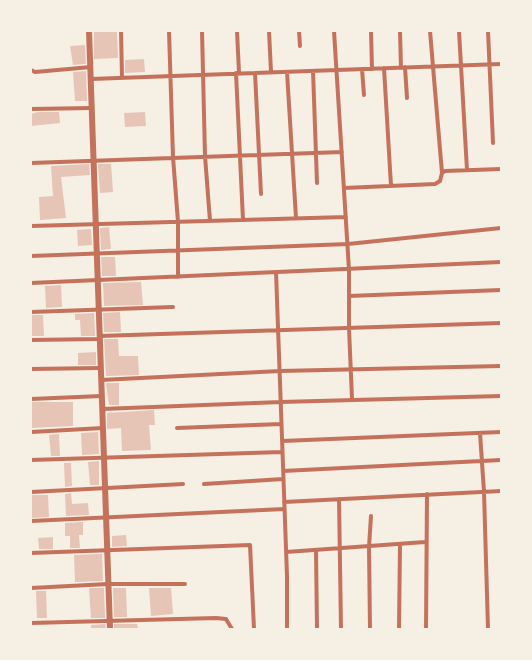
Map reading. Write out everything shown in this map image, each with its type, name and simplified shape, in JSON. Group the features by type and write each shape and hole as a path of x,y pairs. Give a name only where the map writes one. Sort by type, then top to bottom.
{"street":[{"path":"89,31 95,254 110,629"},
{"path":"121,31 122,78"},
{"path":"169,31 172,76 173,157 178,222 178,277"},
{"path":"202,31 205,156 210,221"},
{"path":"237,31 239,155 243,220"},
{"path":"269,31 271,72"},
{"path":"300,31 300,46"},
{"path":"334,31 348,244 350,369 352,400"},
{"path":"371,31 372,69"},
{"path":"400,31 407,98"},
{"path":"344,188 436,184 440,181 442,173 430,31"},
{"path":"459,31 467,170"},
{"path":"488,31 493,143"},
{"path":"91,79 501,64"},
{"path":"31,70 35,72 91,67"},
{"path":"384,68 391,186"},
{"path":"362,69 364,95"},
{"path":"313,71 317,183"},
{"path":"287,72 296,218"},
{"path":"255,73 261,194"},
{"path":"31,109 92,108"},
{"path":"31,163 342,152"},
{"path":"442,173 445,171 501,168"},
{"path":"31,226 346,217"},
{"path":"31,256 348,244 501,228"},
{"path":"31,283 349,270 501,262"},
{"path":"276,272 286,552 286,629"},
{"path":"349,296 501,290"},
{"path":"31,312 173,307"},
{"path":"31,340 278,330 501,324"},
{"path":"101,380 280,371 501,366"},
{"path":"31,369 100,368"},
{"path":"31,399 101,396"},
{"path":"102,409 501,396"},
{"path":"177,428 281,424"},
{"path":"31,432 103,428"},
{"path":"282,441 501,432"},
{"path":"480,433 484,492 488,629"},
{"path":"31,460 104,459 282,452"},
{"path":"282,471 501,460"},
{"path":"204,484 283,479"},
{"path":"31,492 183,484"},
{"path":"284,502 427,494 501,492"},
{"path":"426,629 425,542 427,494"},
{"path":"339,499 341,549 341,629"},
{"path":"31,521 284,509"},
{"path":"370,629 369,548 371,516"},
{"path":"286,552 369,548 425,542"},
{"path":"399,629 400,544"},
{"path":"31,553 250,545 254,629"},
{"path":"316,550 317,629"},
{"path":"31,588 108,584 185,584"},
{"path":"31,623 216,618 226,619 230,622 232,629"}],"building":[{"path":"94,31 117,31 118,58 94,59"},
{"path":"85,45 86,64 73,65 70,46"},
{"path":"144,59 145,72 125,73 125,60"},
{"path":"86,71 87,101 75,101 73,72"},
{"path":"38,112 59,112 60,123 31,126 31,114"},
{"path":"145,112 146,126 125,127 124,113"},
{"path":"89,164 90,175 61,177 66,218 40,220 39,197 53,196 51,166"},
{"path":"98,164 111,164 113,192 100,193"},
{"path":"109,227 111,249 101,250 100,228"},
{"path":"91,229 92,245 78,246 77,230"},
{"path":"101,257 115,257 116,276 102,276"},
{"path":"141,282 143,305 104,306 103,283"},
{"path":"61,285 62,307 46,308 45,286"},
{"path":"120,312 121,332 104,332 103,313"},
{"path":"94,313 95,336 81,336 80,320 75,320 75,314"},
{"path":"31,315 43,315 44,336 31,336"},
{"path":"104,339 118,339 119,356 138,356 139,375 106,376"},
{"path":"96,352 96,365 78,365 78,353"},
{"path":"106,383 119,383 119,405 109,405"},
{"path":"31,402 73,402 73,426 31,428"},
{"path":"154,410 155,425 149,425 151,450 122,451 121,428 107,429 107,413"},
{"path":"98,432 99,454 82,455 81,433"},
{"path":"59,434 60,456 51,456 49,435"},
{"path":"99,461 99,485 90,485 88,462"},
{"path":"64,463 71,463 72,486 65,487"},
{"path":"71,493 72,504 88,503 89,515 66,516 65,494"},
{"path":"31,495 48,495 49,517 31,518"},
{"path":"83,522 83,535 79,535 80,548 70,548 70,536 65,536 65,523"},
{"path":"126,535 127,546 112,547 112,536"},
{"path":"53,537 53,549 39,549 38,538"},
{"path":"102,554 103,581 75,582 74,555"},
{"path":"89,588 104,588 105,618 91,618"},
{"path":"113,588 126,588 127,617 114,617"},
{"path":"149,588 171,588 173,614 151,616"},
{"path":"36,591 46,591 47,618 37,618"},
{"path":"105,624 106,629 91,629 91,625"},
{"path":"114,624 137,624 138,629 114,629"}]}
